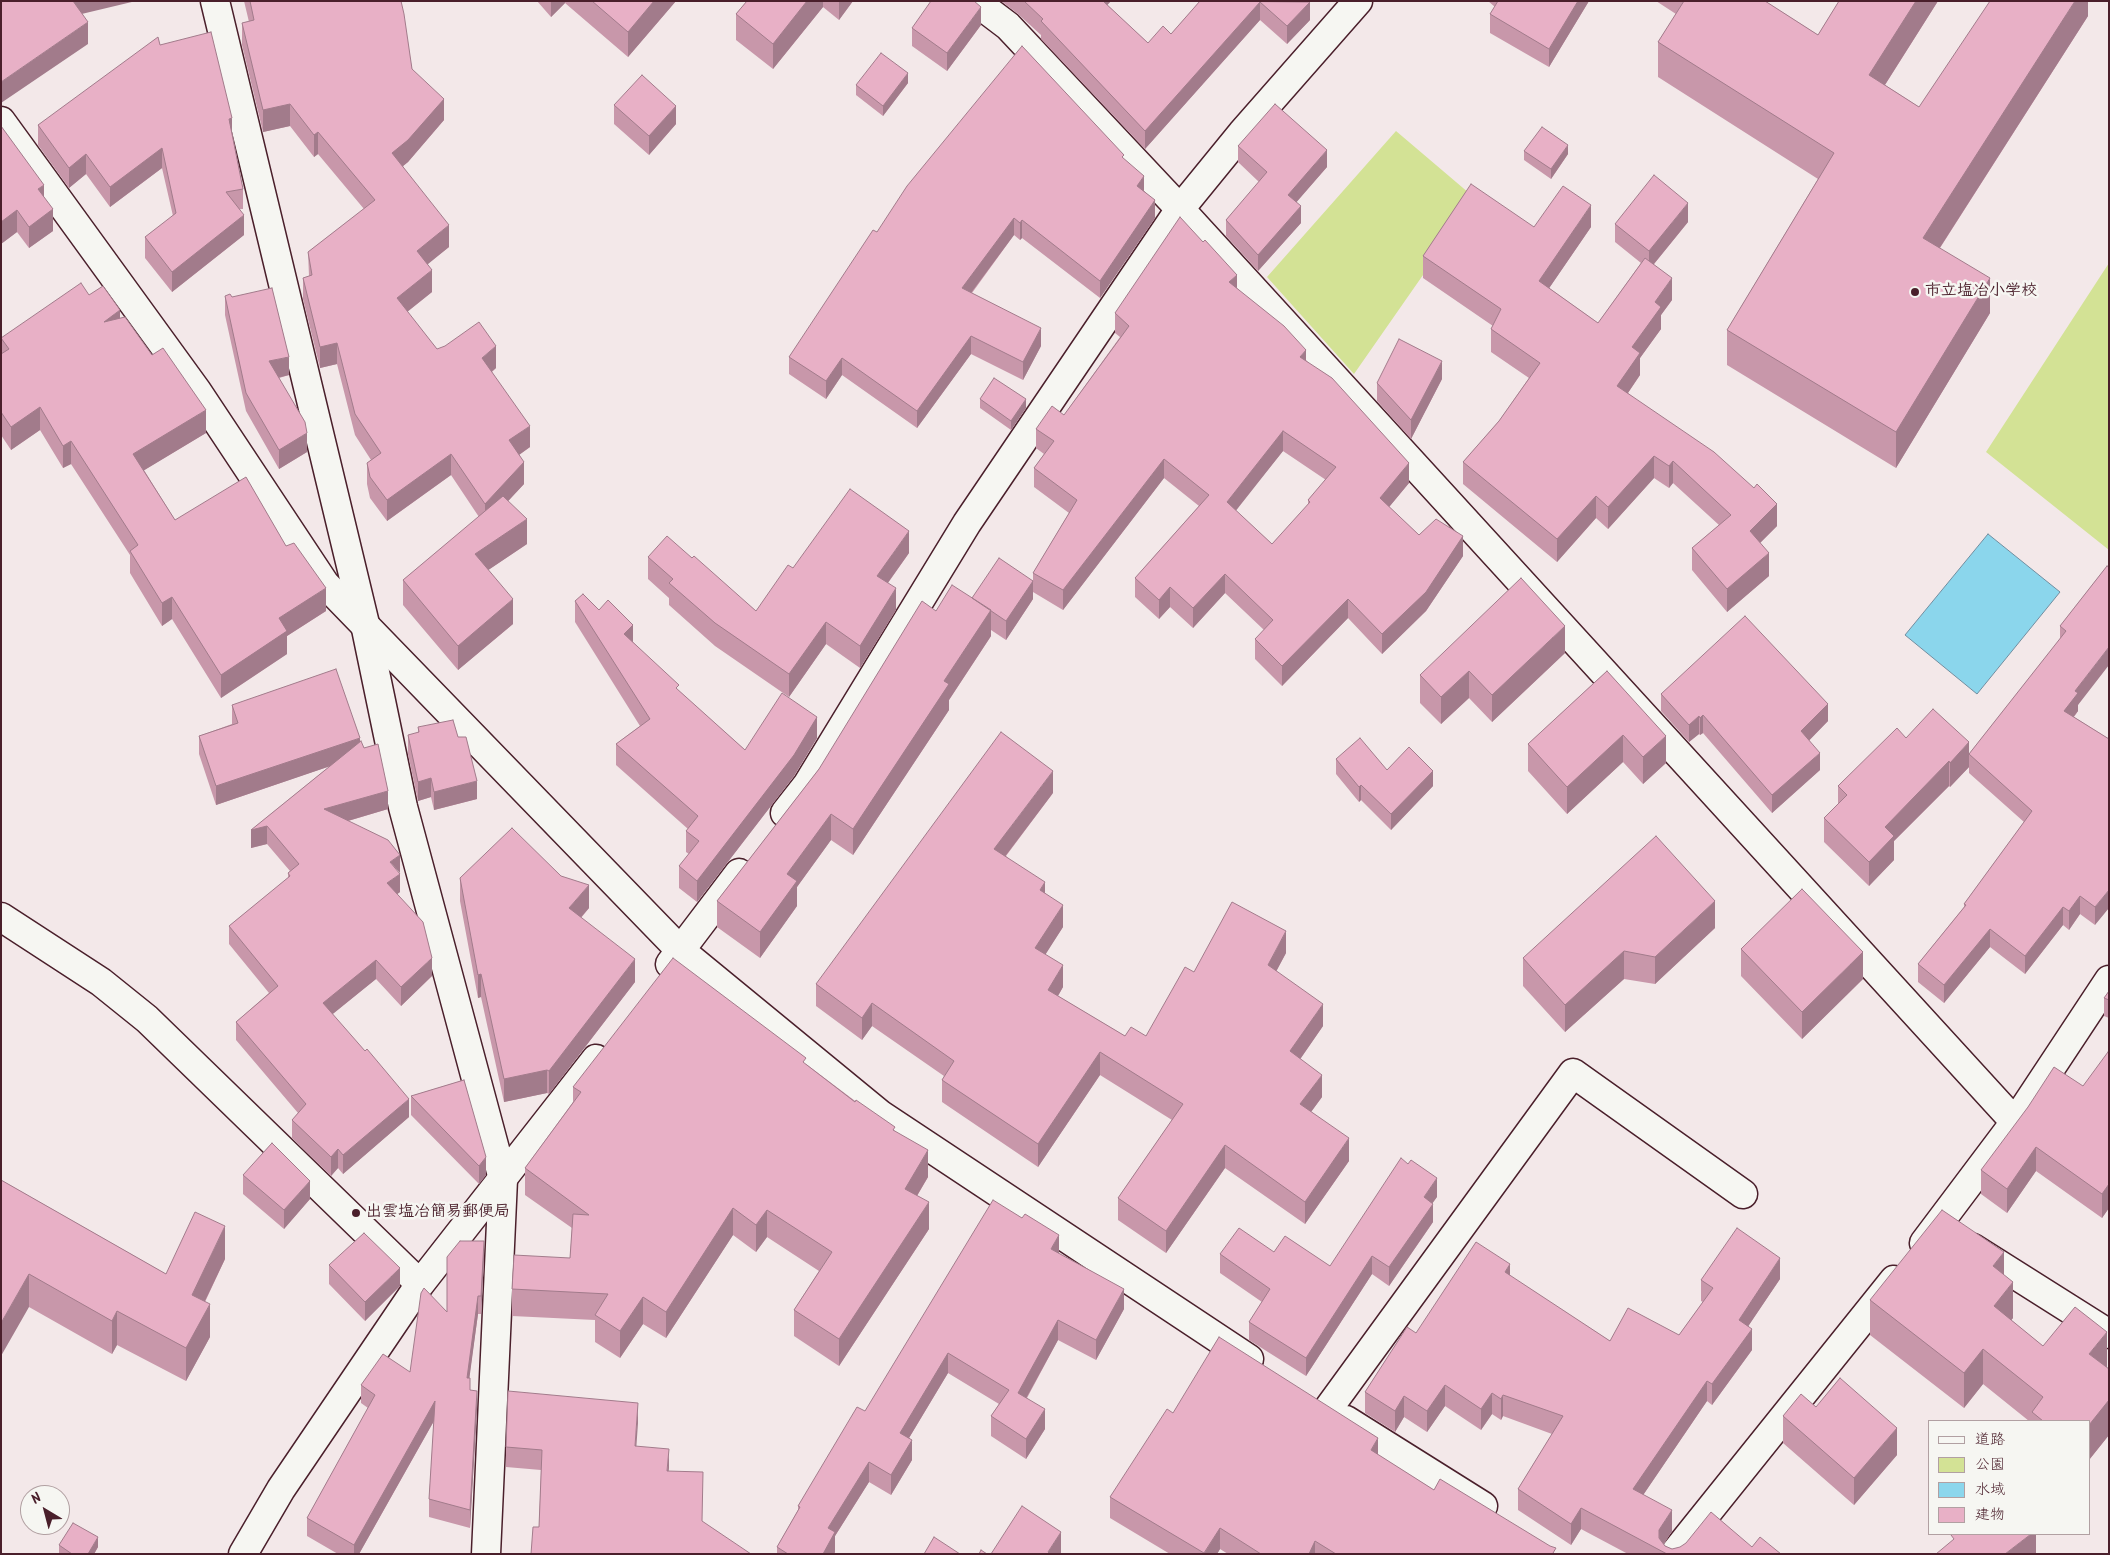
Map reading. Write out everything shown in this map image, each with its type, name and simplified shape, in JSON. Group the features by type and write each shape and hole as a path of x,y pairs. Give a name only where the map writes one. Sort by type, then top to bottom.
{"street":[{"path":"215,1 365,624 403,807 503,1179 486,1554"},
{"path":"975,1 1008,26 1180,209 2015,1122"},
{"path":"771,832 807,785 967,523 1180,209 1242,133 1358,1"},
{"path":"1,121 197,391 325,584 680,950 880,1115 1270,1372"},
{"path":"656,982 753,856"},
{"path":"1,917 101,982 146,1019 420,1284"},
{"path":"1674,1554 1938,1225 2015,1122 2109,980"},
{"path":"243,1554 281,1489 420,1284 613,1037"},
{"path":"1328,1409 1573,1073 1742,1194"},
{"path":"1938,1225 2109,1334"},
{"path":"1304,1393 1501,1518"}],"green space":[{"path":"1396,131 1476,199 1354,374 1267,277"},
{"path":"2109,263 2109,550 1986,452"}],"water":[{"path":"1988,534 2060,592 1977,694 1905,635"}],"building":[{"path":"1,1 73,1 88,22 1,82"},
{"path":"250,1 401,1 412,69 444,99 408,140 392,153 449,225 417,251 432,270 397,298 437,349 445,346 479,322 496,346 482,358 530,426 509,440 524,462 485,504 451,454 387,500 370,477 367,463 381,453 355,414 337,343 320,347 303,278 312,275 308,252 375,200 318,132 314,135 290,104 263,110 242,23 254,20"},
{"path":"592,1 654,1 628,32"},
{"path":"747,1 807,1 773,44 736,14"},
{"path":"931,1 974,1 981,7 947,53 912,28"},
{"path":"1024,1 1103,1 1148,43 1163,26 1171,34 1200,1 1310,2 1287,26 1260,2 1145,131 1041,21 1043,19"},
{"path":"1498,1 1578,1 1549,49 1490,14"},
{"path":"1684,1 1765,1 1818,35 1839,1 1916,1 1869,75 1919,107 1990,1 2075,1 1923,238 1990,278 1896,432 1727,330 1834,153 1658,42"},
{"path":"211,32 232,118 229,119 243,189 226,192 244,215 172,272 145,237 176,213 162,148 110,187 86,154 69,168 38,125 158,37 160,45"},
{"path":"1022,46 1124,155 1122,157 1144,176 1137,186 1155,200 1100,281 1022,220 1020,223 1014,218 962,288 1041,328 1023,362 971,336 917,411 842,358 826,381 789,357 873,230 877,232 907,186"},
{"path":"881,53 908,73 883,106 856,85"},
{"path":"642,75 676,106 649,136 614,105"},
{"path":"1275,104 1327,150 1288,195 1301,206 1258,255 1226,220 1267,172 1238,146"},
{"path":"1,126 44,185 38,189 53,209 29,227 17,210 1,222"},
{"path":"1542,127 1568,145 1551,169 1524,151"},
{"path":"1654,175 1688,203 1649,251 1615,224"},
{"path":"1471,184 1534,227 1563,186 1591,205 1539,281 1598,323 1645,258 1672,278 1655,302 1661,307 1632,347 1640,353 1617,386 1714,452 1754,488 1757,484 1777,504 1750,531 1769,553 1727,589 1692,548 1731,515 1673,461 1669,466 1654,456 1608,507 1596,496 1557,539 1463,462 1499,421 1540,363 1491,329 1501,309 1423,256"},
{"path":"1180,217 1203,242 1205,240 1237,275 1229,282 1284,326 1306,350 1300,357 1332,378 1409,463 1380,498 1419,535 1436,519 1463,536 1426,592 1382,634 1348,599 1282,666 1255,639 1273,620 1225,574 1193,608 1170,587 1159,600 1135,578 1209,495 1164,459 1063,590 1033,573 1077,500 1034,468 1054,441 1036,429 1052,406 1064,415 1129,326 1115,313","holes":["1283,431 1336,467 1308,500 1310,502 1272,544 1227,502"]},
{"path":"81,283 89,295 103,286 120,310 104,322 125,317 152,355 163,348 206,410 133,454 175,520 246,477 286,546 294,543 326,588 279,618 287,631 221,675 172,597 162,603 130,551 138,545 71,441 63,446 40,407 11,427 1,412 1,354 9,349 1,338"},
{"path":"272,288 289,357 269,361 305,422 307,433 279,450 246,393 225,296 230,294 232,297"},
{"path":"1399,339 1442,361 1411,420 1377,383"},
{"path":"994,378 1026,399 1011,421 980,399"},
{"path":"850,489 909,531 877,576 896,588 860,646 826,622 789,674 715,623 669,583 673,579 648,557 667,536 692,558 694,556 756,611 788,565 793,568"},
{"path":"503,496 527,519 475,554 513,599 458,646 403,580"},
{"path":"999,558 1033,581 1006,621 972,598"},
{"path":"2107,566 2109,567 2109,647 2075,691 2078,693 2064,711 2109,739 2109,890 2095,907 2080,896 2069,911 2063,907 2025,956 1990,929 1944,985 1918,964 1966,905 1964,904 2032,811 1969,754 2066,631 2060,626"},
{"path":"1521,578 1565,626 1492,695 1469,671 1441,697 1420,675"},
{"path":"952,585 991,610 944,681 949,684 853,829 831,814 787,874 797,881 760,932 717,901 819,769 922,601 936,611"},
{"path":"583,594 599,610 608,600 633,625 624,634 679,685 676,688 745,750 782,693 817,717 794,755 697,881 679,866 699,841 686,831 698,816 616,744 650,719 575,601"},
{"path":"1745,616 1828,704 1801,731 1820,753 1772,795 1703,715 1700,718 1699,716 1689,725 1661,694"},
{"path":"336,669 360,738 216,786 199,736 238,723 232,705"},
{"path":"1607,671 1666,736 1643,757 1623,735 1567,787 1528,744"},
{"path":"1933,709 1969,742 1885,827 1894,836 1869,862 1824,818 1847,795 1838,786 1897,728 1906,738"},
{"path":"453,720 458,737 466,737 477,781 434,792 431,778 418,782 408,735 419,732 418,727"},
{"path":"1001,732 1053,771 994,849 1045,882 1040,890 1063,905 1035,948 1063,965 1048,990 1125,1036 1131,1027 1146,1036 1185,967 1194,972 1232,902 1286,931 1268,965 1323,1004 1290,1051 1322,1075 1300,1104 1349,1138 1305,1202 1225,1145 1166,1231 1118,1198 1183,1104 1100,1052 1038,1144 942,1080 954,1061 872,1003 862,1018 816,984"},
{"path":"1360,738 1387,770 1409,747 1433,771 1391,814 1361,785 1359,787 1336,759"},
{"path":"361,741 364,748 378,744 388,791 324,809 388,840 400,855 390,862 400,874 387,883 423,922 432,958 401,987 376,960 323,1003 365,1051 367,1049 409,1099 343,1155 338,1149 331,1157 292,1120 306,1104 236,1022 278,986 229,926 290,876 288,873 299,864 267,826 251,830"},
{"path":"512,828 561,876 589,885 569,908 635,959 549,1071 504,1079 481,974 478,975 460,878"},
{"path":"1656,836 1715,901 1655,957 1624,951 1565,1005 1523,958"},
{"path":"1802,889 1863,952 1802,1012 1741,949"},
{"path":"673,958 806,1058 803,1062 855,1102 856,1100 895,1127 893,1130 928,1150 905,1189 929,1202 839,1339 794,1310 832,1252 767,1210 756,1225 733,1208 666,1312 643,1297 620,1331 595,1315 608,1294 512,1289 514,1255 570,1258 573,1214 589,1215 525,1168 581,1092 573,1087"},
{"path":"2109,991 2109,1000 2104,998"},
{"path":"2108,1052 2109,1184 2102,1194 2036,1147 2007,1189 1981,1170 2028,1107 2054,1067 2083,1086"},
{"path":"464,1080 486,1157 479,1166 411,1096"},
{"path":"272,1143 310,1181 284,1210 243,1175"},
{"path":"1401,1158 1408,1164 1411,1160 1437,1178 1424,1197 1433,1204 1389,1267 1372,1256 1306,1358 1249,1322 1270,1289 1220,1254 1239,1228 1274,1252 1285,1236 1330,1266"},
{"path":"1,1180 166,1274 195,1212 225,1226 192,1295 210,1304 186,1348 117,1311 112,1321 29,1274 1,1323"},
{"path":"993,1200 1022,1218 1025,1214 1059,1235 1051,1249 1124,1289 1096,1340 1058,1320 1018,1393 1045,1409 1026,1439 991,1416 1009,1390 948,1353 900,1433 912,1440 891,1475 869,1462 828,1528 835,1532 823,1554 788,1554 777,1547 800,1507 798,1506 857,1407 865,1411"},
{"path":"1942,1210 2004,1252 1993,1266 2013,1282 1994,1306 2043,1346 2075,1307 2107,1332 2089,1354 2109,1369 2109,1400 2090,1424 2090,1420 2042,1420 2032,1412 2043,1397 1983,1349 1964,1373 1870,1300"},
{"path":"1737,1228 1780,1258 1739,1320 1752,1329 1712,1384 1707,1381 1633,1489 1672,1510 1659,1530 1659,1538 1665,1546 1672,1549 1686,1543 1711,1512 1752,1547 1760,1537 1781,1554 1667,1554 1581,1508 1571,1524 1518,1489 1563,1416 1503,1395 1501,1399 1492,1393 1481,1409 1445,1385 1427,1411 1404,1396 1395,1411 1365,1392 1407,1327 1416,1333 1476,1242 1510,1264 1505,1272 1610,1341 1628,1308 1679,1335 1713,1288 1701,1280"},
{"path":"364,1233 400,1268 365,1302 329,1265"},
{"path":"460,1241 484,1241 481,1296 478,1296 467,1378 470,1378 470,1390 477,1391 470,1510 429,1499 435,1401 354,1545 307,1518 375,1395 361,1385 383,1354 410,1372 421,1293 424,1288 447,1312 447,1257"},
{"path":"1219,1337 1378,1438 1371,1450 1434,1490 1440,1479 1556,1548 1553,1553 1555,1554 1336,1554 1315,1541 1309,1554 1261,1554 1220,1528 1204,1553 1110,1497 1167,1409 1173,1413"},
{"path":"1840,1378 1897,1428 1854,1478 1783,1416 1801,1394 1816,1407"},
{"path":"508,1391 638,1403 635,1446 669,1449 667,1471 703,1472 702,1521 751,1554 531,1554 533,1527 539,1527 542,1450 506,1447"},
{"path":"1022,1506 1061,1532 1048,1552 1050,1554 991,1554"},
{"path":"73,1523 98,1537 88,1554 72,1554 59,1545 65,1535 70,1535 70,1528"},
{"path":"1951,1535 2030,1535 2005,1554 1936,1554 1954,1539"},
{"path":"934,1537 960,1554 924,1554"},
{"path":"981,1550 987,1554 979,1554"}],"place":[{"name":"市立塩冶小学校","path":"1915,292"},
{"name":"出雲塩冶簡易郵便局","path":"356,1213"}]}
